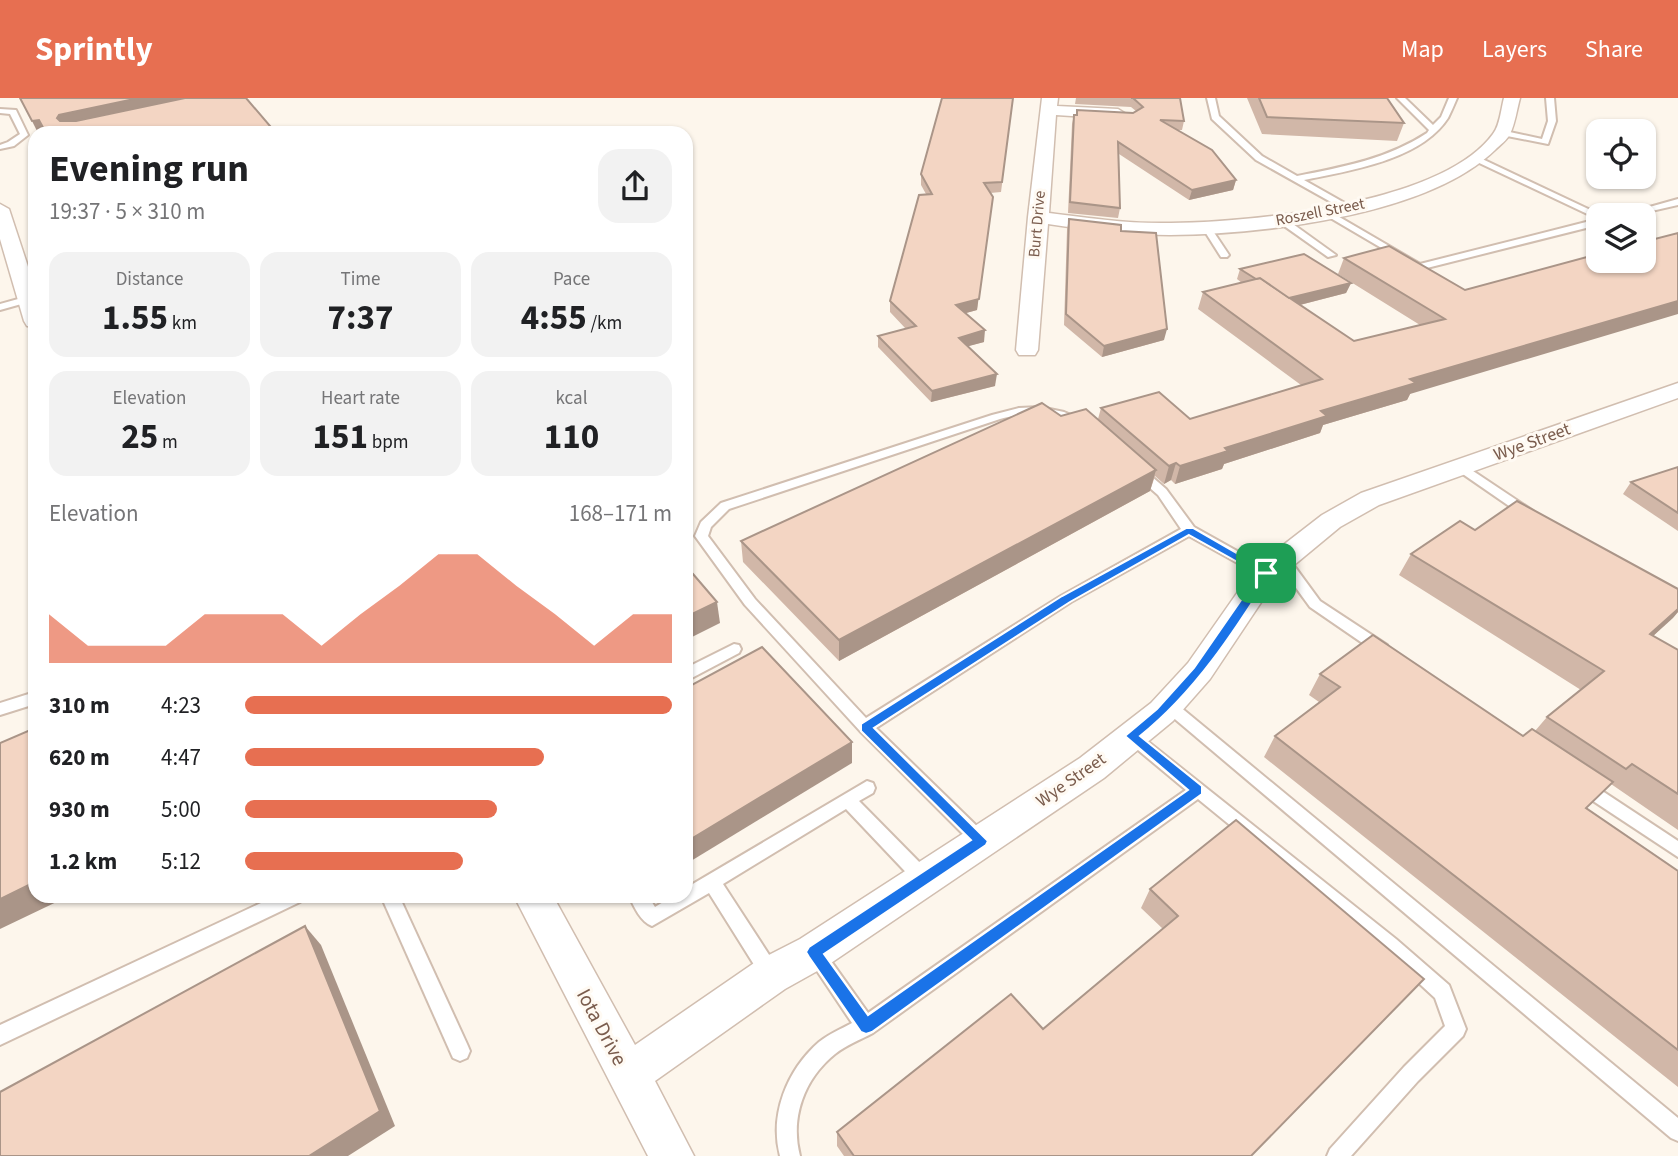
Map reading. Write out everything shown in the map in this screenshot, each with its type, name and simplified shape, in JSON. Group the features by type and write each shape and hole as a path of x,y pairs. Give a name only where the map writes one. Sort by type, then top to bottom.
{"street":[{"path":"1505,132 1512,116 1512,98"},
{"path":"1049,104 1131,115"},
{"name":"Burt Drive","path":"1027,350 1049,104"},
{"name":"Roszell Street","path":"1037,217 1104,226 1171,229 1283,221 1348,208 1419,189 1479,159 1505,132"},
{"path":"0,209 28,297"},
{"name":"Wye Street","path":"627,1075 771,975 814,952 1092,768 1168,705 1199,671 1274,566 1331,521 1370,499 1678,390"},
{"name":"Iota Drive","path":"537,903 672,1156"}],"lane":[{"path":"1211,98 1215,117 1259,158 1348,208"},
{"path":"1401,98 1434,130"},
{"path":"1296,179 1366,164 1402,152 1434,130 1453,98"},
{"path":"1505,132 1545,142 1552,121 1550,98"},
{"path":"0,111 24,104"},
{"path":"0,111 13,112 24,135 11,144"},
{"path":"0,146 28,142"},
{"path":"1479,159 1586,211"},
{"path":"1656,207 1678,202"},
{"path":"1326,213 1419,267 1586,225"},
{"path":"1283,221 1331,255"},
{"path":"1206,227 1224,255"},
{"path":"0,307 28,312"},
{"path":"981,841 865,727 750,602 701,537 705,524 724,506 1017,411 1033,408 1058,411 1085,424 1094,432"},
{"path":"1133,466 1162,492 1189,530 1274,566 1315,604 1394,657"},
{"path":"1461,467 1537,519"},
{"path":"865,727 1066,599 1189,530"},
{"path":"693,671 734,649"},
{"path":"0,709 28,700"},
{"path":"1168,705 1678,1130"},
{"path":"1131,736 1390,945 1442,992 1456,1028 1337,1156"},
{"path":"1576,781 1678,850"},
{"path":"693,894 867,788"},
{"path":"790,1156 784,1141 788,1110 801,1080 825,1050 866,1026 1198,790"},
{"path":"848,800 924,879"},
{"path":"712,883 771,975"},
{"path":"0,1035 279,903"},
{"path":"393,903 460,1051"},
{"path":"642,903 652,918 678,903"},
{"path":"814,952 866,1026"}],"building":[{"path":"20,98 139,98 59,115 57,118 60,121 76,121 185,98 246,98 270,126 42,126 39,120 32,121"},
{"path":"942,98 1013,98 1002,182 984,183 993,197 979,299 956,305 985,330 959,338 997,374 932,391 878,336 916,326 890,301 919,195 932,194 921,174"},
{"path":"1133,98 1180,98 1184,121 1160,120 1212,150 1236,180 1192,190 1118,142 1120,208 1070,202 1074,115 1077,115 1077,110 1133,113 1143,107"},
{"path":"1259,98 1387,98 1404,123 1267,117"},
{"path":"1069,219 1121,225 1121,231 1156,233 1167,329 1104,346 1066,314"},
{"path":"1678,233 1678,301 1410,379 1416,383 1321,411 1327,416 1225,448 1228,451 1180,466 1176,463 1169,466 1101,408 1159,392 1190,419 1322,379 1203,292 1260,278 1354,341 1445,319 1344,258 1389,246 1465,290 1586,257 1586,273 1656,273 1656,239"},
{"path":"1304,254 1351,283 1289,298 1260,278 1256,279 1240,269"},
{"path":"1042,403 1061,416 1086,409 1156,470 839,640 741,541"},
{"path":"1678,467 1678,513 1631,482"},
{"path":"1517,501 1678,589 1678,609 1650,634 1678,650 1678,794 1632,764 1626,769 1547,717 1604,671 1411,554 1460,521 1475,530"},
{"path":"693,574 717,602 693,614"},
{"path":"1373,635 1523,736 1532,729 1613,782 1586,808 1678,871 1678,1050 1275,736 1340,687 1320,674"},
{"path":"762,647 852,742 693,838 693,684"},
{"path":"28,731 28,885 0,899 0,743"},
{"path":"1236,820 1424,979 1251,1156 854,1156 837,1132 1011,994 1043,1029 1178,916 1150,889"},
{"path":"305,926 380,1111 309,1156 0,1156 0,1092"}],"route":[{"path":"1189,530 1266,573 1199,671 1162,712 1131,736 1198,790 866,1026 814,952 981,841 865,727 1066,599 1189,530"}]}
